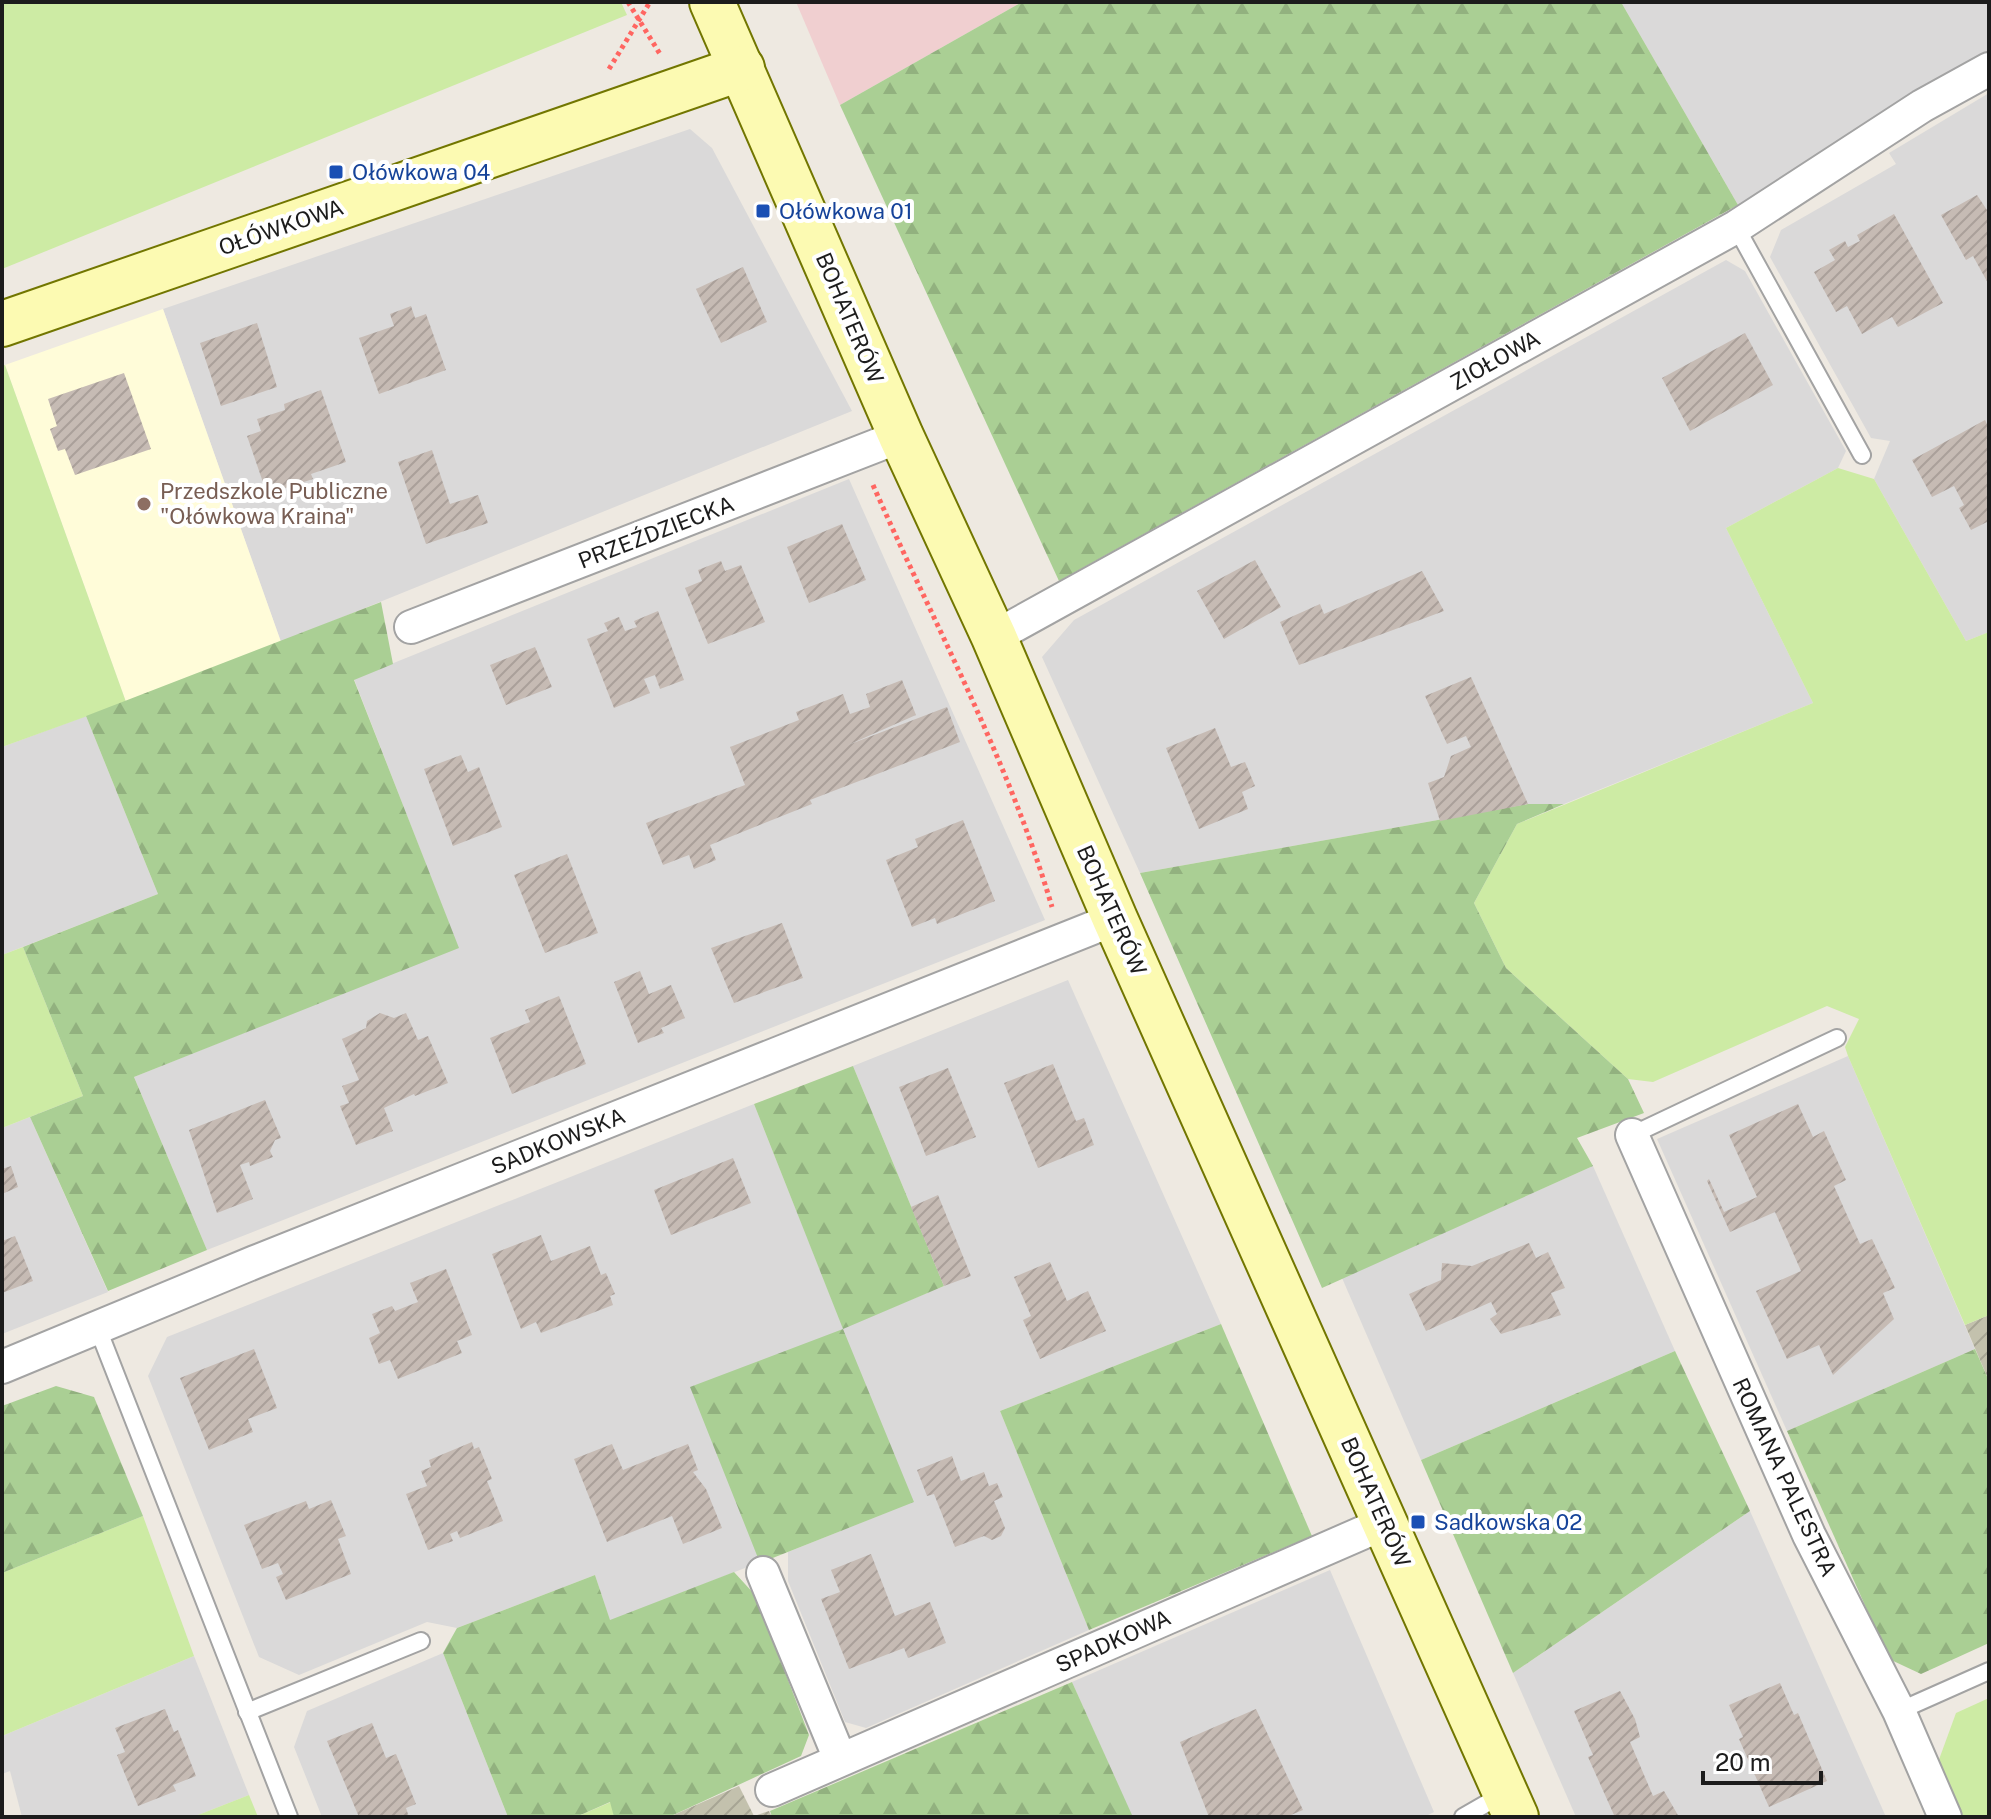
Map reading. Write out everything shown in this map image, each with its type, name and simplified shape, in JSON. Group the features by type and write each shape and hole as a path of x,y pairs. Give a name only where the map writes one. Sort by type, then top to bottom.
{"street":[{"name":"BOHATERÓW","path":"712,2 742,68 890,440 994,637 1115,919 1510,1805"},
{"name":"OŁÓWKOWA","path":"2,324 742,68"},
{"name":"ZIOŁOWA","path":"994,637 1736,227 1922,106 1989,69"},
{"name":"PRZEŹDZIECKA","path":"411,627 890,440"},
{"name":"SADKOWSKA","path":"2,1367 255,1262 1115,919"},
{"name":"ROMANA PALESTRA","path":"1632,1135 1809,1535 1899,1711 1945,1817"},
{"name":"SPADKOWA","path":"772,1790 1385,1523"},
{"path":"763,1573 840,1759"}],"lane":[{"path":"1736,227 1862,455"},
{"path":"1632,1135 1837,1038"},
{"path":"98,1329 289,1817"},
{"path":"247,1712 421,1641"},
{"path":"1899,1711 1989,1671"},
{"path":"1463,1817 1510,1805"}],"path":[{"path":"628,2 666,65"},
{"path":"890,440 872,481 995,758 1041,870 1053,910"}],"shaded area":[{"path":"796,2 1022,2 840,105"},
{"path":"1621,2 1989,2 1989,61 1738,205"},
{"path":"1989,93 1989,632 1966,641 1874,479 1890,441 1871,438 1770,257 1781,230 1896,164 1889,153"},
{"path":"690,129 712,148 852,411 281,642 163,309"},
{"path":"1726,260 1745,271 1846,451 1838,468 1726,528 1813,703 1564,804 1528,804 1140,873 1042,657 1074,620"},
{"name":"Przedszkole Publiczne \"Ołówkowa Kraina\"","path":"163,309 281,642 126,702 5,365"},
{"path":"849,479 1045,920 207,1250 134,1077 458,947 354,679"},
{"path":"86,716 158,894 2,955 2,747"},
{"path":"1068,980 1221,1324 1000,1411 1089,1630 866,1728 845,1722 788,1581 788,1552 913,1502 610,1621 595,1575 457,1628 427,1622 299,1675 259,1657 148,1376 167,1337 754,1104 843,1328 944,1286 853,1066"},
{"path":"1848,1056 1975,1349 1787,1431 1657,1139"},
{"path":"30,1117 108,1292 2,1334 2,1128"},
{"path":"1593,1166 1675,1351 1421,1460 1342,1278"},
{"path":"1989,1315 1989,1381 1965,1325"},
{"path":"1750,1511 1886,1817 1576,1817 1513,1673"},
{"path":"1330,1570 1434,1812 1424,1817 1129,1817 1131,1815 1072,1682"},
{"path":"443,1653 508,1817 322,1817 294,1747 307,1711"},
{"path":"194,1656 249,1795 193,1817 22,1817 10,1771 2,1774 2,1736"},
{"path":"739,1786 754,1816 769,1811 772,1817 669,1817"}],"green space":[{"path":"2,2 621,2 627,15 2,269"},
{"path":"1022,2 1621,2 1738,205 1059,581 840,105"},
{"path":"5,365 126,702 2,747 2,366"},
{"path":"1838,468 1874,479 1966,641 1989,632 1989,1315 1965,1325 1848,1056 1845,1047 1859,1019 1827,1006 1653,1082 1628,1079 1506,968 1474,903 1517,824 1813,703 1726,528"},
{"path":"381,602 393,664 354,680 459,948 134,1077 207,1250 108,1291 30,1117 83,1096 23,947 158,894 86,716"},
{"path":"1528,804 1564,804 1517,824 1474,903 1506,968 1628,1079 1644,1113 1577,1138 1593,1166 1322,1288 1140,873"},
{"path":"23,947 83,1096 2,1128 2,955"},
{"path":"853,1066 944,1286 843,1329 754,1104"},
{"path":"1221,1324 1312,1536 1089,1630 1000,1411"},
{"path":"843,1329 914,1502 760,1563 690,1387"},
{"path":"1975,1349 1989,1381 1989,1643 1921,1674 1889,1659 1787,1431"},
{"path":"1675,1351 1750,1511 1513,1673 1421,1460"},
{"path":"56,1386 94,1397 143,1516 2,1573 2,1406"},
{"path":"143,1516 194,1656 2,1736 2,1573"},
{"path":"734,1572 756,1596 809,1735 801,1756 669,1817 614,1817 610,1802 576,1817 508,1817 443,1653 457,1628 595,1575 610,1620"},
{"path":"1072,1682 1132,1815 1129,1817 772,1817 770,1811"},
{"path":"1989,1698 1989,1817 1961,1817 1937,1765 1956,1713"},
{"path":"249,1795 258,1817 193,1817"},
{"path":"611,1802 614,1817 576,1817"}],"building":[{"path":"1977,195 1989,213 1989,285 1973,256 1966,260 1941,215"},
{"path":"1894,214 1943,303 1898,327 1892,317 1862,334 1847,306 1836,312 1814,272 1835,260 1829,250 1845,241 1848,247 1860,241 1857,235"},
{"path":"743,267 767,322 721,343 696,289"},
{"path":"411,306 415,318 426,314 446,370 379,394 359,338 394,326 390,314"},
{"path":"257,323 277,387 221,406 200,343"},
{"path":"1745,333 1773,385 1690,431 1662,378"},
{"name":"Przedszkole Publiczne \"Ołówkowa Kraina\"","path":"124,373 151,449 75,475 65,449 58,451 50,429 57,426 48,399"},
{"path":"321,390 346,462 311,474 313,479 267,494 247,436 261,431 257,419 285,410 284,404"},
{"path":"1985,420 1989,428 1989,521 1971,530 1959,508 1964,505 1954,486 1932,497 1912,460"},
{"path":"432,450 450,504 478,495 488,523 426,544 398,462"},
{"path":"842,524 866,580 809,603 787,547"},
{"path":"1255,560 1281,607 1224,639 1197,591"},
{"path":"721,561 725,571 741,565 765,622 708,644 685,588 702,581 698,570"},
{"path":"1422,571 1444,611 1299,665 1280,622 1320,604 1324,614"},
{"path":"658,611 684,680 660,689 655,675 644,679 650,693 614,708 587,639 608,631 604,623 619,617 625,631 637,627 634,621"},
{"path":"535,647 552,687 506,705 490,665"},
{"path":"1471,677 1528,804 1440,821 1428,783 1444,777 1451,756 1471,747 1466,736 1447,744 1425,696"},
{"path":"902,680 916,715 848,745 947,707 960,742 810,800 812,804 710,845 716,860 694,869 689,855 663,865 646,823 745,785 730,747 799,720 796,712 843,694 850,714 870,707 866,694"},
{"path":"1215,728 1231,767 1245,762 1255,786 1242,792 1248,809 1199,829 1166,748"},
{"path":"461,755 468,772 479,767 502,827 453,846 424,769"},
{"path":"963,820 995,901 937,924 935,918 912,927 886,860 918,847 915,839"},
{"path":"567,854 598,933 545,953 514,875"},
{"path":"782,923 803,978 734,1003 711,948"},
{"path":"640,971 649,994 671,985 685,1018 661,1028 664,1033 638,1043 614,982"},
{"path":"559,996 586,1064 512,1094 490,1038 530,1022 525,1010"},
{"path":"380,1013 394,1018 406,1013 418,1040 428,1036 448,1083 384,1108 393,1131 356,1145 340,1106 349,1103 342,1086 359,1080 342,1039 366,1028 367,1021"},
{"path":"1053,1064 1076,1121 1084,1118 1094,1145 1038,1168 1004,1083"},
{"path":"948,1068 976,1137 926,1156 899,1087"},
{"path":"265,1100 281,1138 275,1140 270,1151 273,1157 250,1166 249,1162 240,1165 253,1199 217,1213 189,1130"},
{"path":"1798,1104 1813,1137 1824,1131 1846,1180 1834,1186 1860,1244 1872,1239 1895,1288 1883,1293 1894,1319 1833,1375 1819,1345 1787,1359 1756,1291 1801,1271 1775,1212 1730,1232 1707,1181 1709,1179 1724,1212 1757,1197 1729,1135"},
{"path":"733,1158 751,1203 671,1235 654,1190"},
{"path":"11,1166 18,1187 2,1194 2,1169"},
{"path":"938,1195 971,1276 944,1286 911,1207"},
{"path":"541,1235 551,1261 590,1246 601,1275 606,1273 615,1294 610,1296 613,1305 541,1333 536,1322 521,1329 492,1254"},
{"path":"15,1236 33,1281 2,1293 2,1241"},
{"path":"1529,1243 1536,1258 1548,1252 1565,1288 1551,1293 1561,1315 1501,1334 1490,1319 1497,1314 1491,1302 1426,1331 1409,1294 1441,1280 1442,1263 1472,1266"},
{"path":"1050,1262 1067,1301 1088,1291 1106,1331 1040,1359 1023,1320 1031,1316 1014,1277"},
{"path":"446,1269 472,1335 457,1341 462,1353 398,1379 390,1360 379,1364 369,1338 380,1333 372,1314 392,1306 395,1311 418,1302 410,1283"},
{"path":"254,1349 277,1408 248,1419 253,1432 209,1450 180,1378"},
{"path":"472,1442 474,1449 479,1447 492,1479 487,1481 503,1521 460,1538 457,1531 450,1534 453,1541 428,1550 406,1494 427,1486 421,1471 431,1467 429,1460"},
{"path":"612,1444 623,1470 688,1444 698,1470 693,1472 706,1489 722,1528 683,1544 672,1516 607,1542 574,1459"},
{"path":"952,1456 961,1481 984,1472 989,1486 997,1483 1003,1497 994,1501 1005,1528 1001,1536 992,1540 984,1536 955,1547 934,1494 927,1496 917,1470"},
{"path":"331,1500 346,1536 338,1539 351,1574 286,1600 276,1577 283,1574 278,1563 262,1569 244,1525 306,1501 309,1509"},
{"path":"871,1554 895,1616 930,1602 946,1643 908,1658 904,1648 849,1669 821,1599 840,1592 831,1570"},
{"path":"1780,1683 1794,1715 1798,1713 1827,1781 1769,1807 1739,1739 1743,1737 1729,1705"},
{"path":"1620,1691 1635,1719 1640,1737 1630,1742 1653,1796 1664,1791 1679,1817 1614,1815 1588,1757 1593,1755 1574,1711"},
{"path":"165,1709 174,1732 178,1730 196,1776 173,1785 176,1791 138,1806 117,1755 125,1752 115,1728"},
{"path":"1256,1709 1303,1810 1286,1817 1209,1817 1180,1742"},
{"path":"372,1723 386,1758 396,1754 416,1804 406,1808 409,1817 359,1817 327,1741"}],"place":[{"name":"Ołówkowa 04","path":"336,172"},
{"name":"Ołówkowa 01","path":"763,211"},
{"name":"Przedszkole Publiczne \"Ołówkowa Kraina\"","path":"144,504"},
{"name":"Sadkowska 02","path":"1418,1522"}]}
